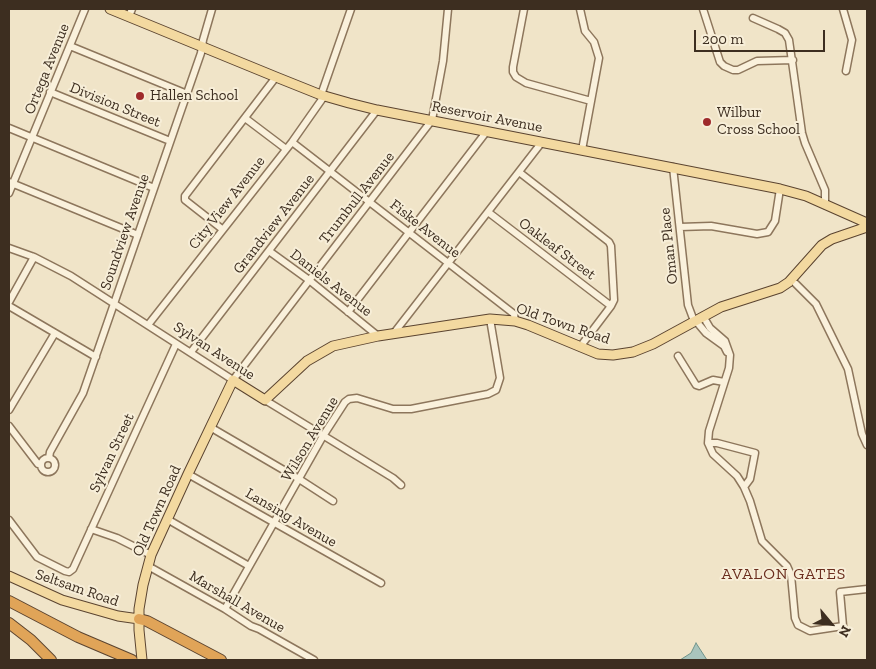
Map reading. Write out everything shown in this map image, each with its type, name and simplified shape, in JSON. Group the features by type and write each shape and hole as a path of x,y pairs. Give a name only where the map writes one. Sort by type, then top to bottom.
{"highway":[{"path":"9,601 71,634 132,660"},
{"path":"138,619 147,621 221,660"},
{"path":"9,623 31,640 51,660"}],"main road":[{"name":"Reservoir Avenue","path":"110,9 131,13 202,46 323,95 377,110 780,189 806,196 867,225"},
{"name":"Old Town Road","path":"265,400 307,361 325,349 342,343 394,333 490,319 514,320 600,354 622,354 653,344 721,307 780,288 789,282 822,245 867,225"},
{"name":"Old Town Road","path":"141,657 138,619 141,596 151,555 233,380"},
{"name":"Sylvan Avenue","path":"233,380 265,400"},
{"name":"Seltsam Road","path":"9,576 62,600 118,616 138,619"}],"street":[{"name":"Ortega Avenue","path":"9,193 11,183 32,138 85,9"},
{"name":"Soundview Avenue","path":"49,458 50,452 76,409 96,358 201,53 212,9"},
{"name":"City View Avenue","path":"148,325 292,142 323,95 351,9"},
{"name":"Trumbull Avenue","path":"233,380 432,120 443,61 448,9"},
{"path":"524,9 513,67 516,77 522,81 591,101"},
{"path":"580,9 584,27 594,42 599,58 582,150"},
{"path":"703,9 720,62 724,66 738,70 757,61 793,60"},
{"path":"843,9 852,40 846,71"},
{"path":"753,18 785,33 791,44 803,137 825,190 825,204"},
{"path":"70,46 187,94"},
{"path":"222,230 184,198 276,77"},
{"name":"Division Street","path":"50,92 170,141"},
{"name":"Grandview Avenue","path":"190,352 331,172 377,110"},
{"path":"246,118 286,149"},
{"path":"9,128 154,188"},
{"path":"348,312 487,132"},
{"name":"Fiske Avenue","path":"292,142 514,314 514,320"},
{"path":"394,333 542,142"},
{"name":"Oman Place","path":"673,167 688,305 698,319"},
{"path":"519,172 609,242 611,246 614,296 611,306 580,347"},
{"path":"11,183 138,235"},
{"path":"680,227 711,226 758,234 768,232 775,221 780,189"},
{"name":"Oakleaf Street","path":"488,212 611,306"},
{"name":"Sylvan Avenue","path":"9,248 34,257 71,276 233,380"},
{"name":"Daniels Avenue","path":"269,251 309,280 378,336"},
{"path":"9,302 34,257"},
{"path":"796,284 816,304 848,369 862,434 867,446"},
{"path":"9,306 96,358"},
{"name":"Wilson Avenue","path":"225,609 323,436 341,407 349,399 353,398 393,408 411,409 494,392 499,386 500,378 490,319"},
{"path":"698,319 706,333 726,349 728,359 725,379 709,431 708,443 713,454 737,476 744,487 762,541 784,562 791,575 795,618 798,625 810,631 843,626 840,592 867,589"},
{"path":"9,410 55,333"},
{"name":"Sylvan Street","path":"9,520 37,557 64,571 69,572 74,567 176,344"},
{"path":"678,356 696,385 699,386 713,380 725,379"},
{"name":"Sylvan Avenue","path":"265,400 393,478 401,485"},
{"path":"9,426 38,464 41,464"},
{"path":"210,427 300,479 333,501"},
{"path":"708,443 717,443 755,453 750,479 744,487"},
{"name":"Soundview Avenue","path":"49,458 54,462 55,466 49,472 44,471 41,464 42,460 49,458"},
{"name":"Lansing Avenue","path":"188,474 381,583"},
{"path":"167,519 249,566"},
{"path":"91,529 117,538 151,555"},
{"name":"Marshall Avenue","path":"148,566 314,660"}],"water":[{"path":"696,643 707,660 680,660 691,653"}],"place":[{"name":"Hallen School","path":"140,96"},
{"name":"Wilbur Cross School","path":"707,122"}],"district":[{"name":"AVALON GATES","path":"784,574"}]}
